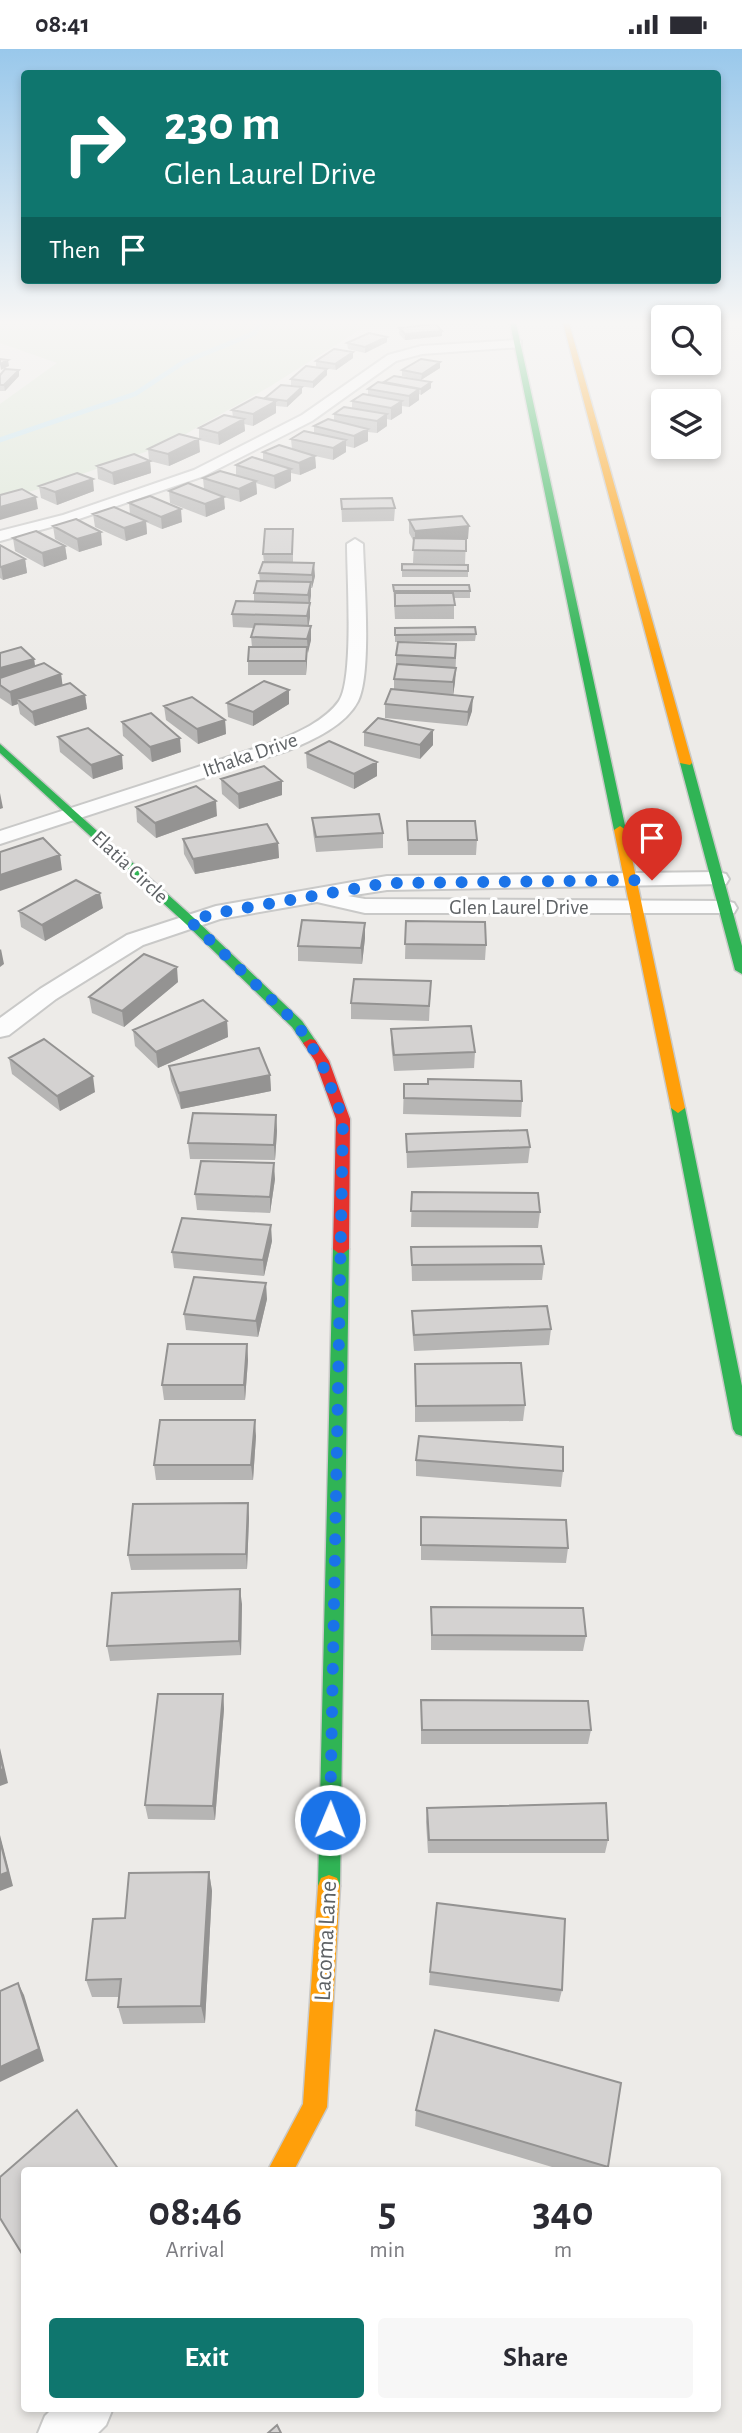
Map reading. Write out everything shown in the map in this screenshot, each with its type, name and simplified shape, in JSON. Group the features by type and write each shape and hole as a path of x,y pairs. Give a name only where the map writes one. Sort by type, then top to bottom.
{"main road":[{"path":"536,434 742,1429"},
{"path":"596,434 742,970"},
{"name":"Elatia Circle","path":"0,747 190,921"},
{"name":"Lacoma Lane","path":"190,921 297,1024 321,1061 343,1119 329,1913 315,2107 283,2167"}],"street":[{"path":"0,536 68,518 198,473 278,434"},
{"name":"Ithaka Drive","path":"71,814 301,739 344,706 351,699 355,671 355,544"},
{"name":"Elatia Circle","path":"0,838 71,814"},
{"name":"Glen Laurel Drive","path":"0,1030 48,994 135,940 216,913 387,883 718,879"},
{"name":"Glen Laurel Drive","path":"313,897 365,907 726,908"},
{"path":"62,2433 85,2412"}],"green space":[{"path":"0,434 185,434 168,444 0,500"}],"building":[{"path":"178,434 199,439 168,454 148,449"},
{"path":"299,434 319,434 346,440 333,448 291,439"},
{"path":"279,445 315,456 299,463 263,452"},
{"path":"134,454 150,461 112,473 97,466"},
{"path":"252,457 291,469 274,476 236,465"},
{"path":"220,471 256,481 239,489 203,478"},
{"path":"77,473 93,479 55,492 39,486"},
{"path":"188,483 224,497 205,504 169,491"},
{"path":"22,489 36,497 0,507 0,495"},
{"path":"150,496 181,509 161,517 129,503"},
{"path":"392,498 395,508 342,509 341,499"},
{"path":"114,507 146,521 124,528 93,514"},
{"path":"462,516 469,526 415,531 409,520"},
{"path":"76,519 101,532 77,539 53,526"},
{"path":"265,529 293,529 292,554 263,554"},
{"path":"36,531 65,546 42,553 13,538"},
{"path":"414,538 466,539 466,551 413,550"},
{"path":"0,545 25,559 1,567"},
{"path":"263,562 314,563 312,575 259,573"},
{"path":"402,564 468,565 468,571 402,570"},
{"path":"257,581 311,582 308,595 254,593"},
{"path":"393,585 469,585 470,591 394,591"},
{"path":"395,593 453,593 455,605 395,606"},
{"path":"236,601 310,603 307,616 232,614"},
{"path":"255,624 311,626 307,639 251,637"},
{"path":"475,627 476,634 395,635 395,628"},
{"path":"398,642 456,644 455,658 396,655"},
{"path":"21,647 34,659 0,668 0,653"},
{"path":"249,647 307,647 306,661 248,661"},
{"path":"44,663 61,674 10,692 0,685 0,678"},
{"path":"397,664 456,668 453,682 394,679"},
{"path":"264,681 289,690 253,712 227,703"},
{"path":"70,683 85,695 32,712 17,699"},
{"path":"391,689 473,697 468,712 385,704"},
{"path":"192,697 225,720 197,729 164,706"},
{"path":"151,713 180,738 150,747 122,722"},
{"path":"378,718 433,730 420,745 364,732"},
{"path":"88,728 122,755 91,765 58,737"},
{"path":"329,741 377,762 354,774 306,753"},
{"path":"264,766 282,781 238,794 221,779"},
{"path":"196,786 216,801 155,823 136,807"},
{"path":"379,814 383,833 316,837 312,818"},
{"path":"407,821 475,821 477,840 408,840"},
{"path":"267,824 278,843 193,859 183,839"},
{"path":"43,838 60,855 0,875 0,852"},
{"path":"76,880 100,893 42,925 19,911"},
{"path":"302,920 365,923 361,948 298,946"},
{"path":"406,921 485,922 486,945 405,944"},
{"path":"144,954 177,967 122,1011 89,997"},
{"path":"354,979 431,981 429,1006 351,1003"},
{"path":"203,1000 227,1021 156,1052 133,1030"},
{"path":"471,1026 475,1052 394,1055 391,1029"},
{"path":"44,1039 93,1076 57,1096 9,1058"},
{"path":"259,1048 270,1075 179,1093 169,1066"},
{"path":"428,1079 521,1081 522,1101 404,1098 404,1084 428,1084"},
{"path":"193,1113 276,1115 274,1145 188,1143"},
{"path":"527,1130 530,1147 407,1152 406,1134"},
{"path":"201,1161 274,1163 270,1197 195,1194"},
{"path":"412,1192 538,1193 540,1212 411,1211"},
{"path":"182,1218 271,1225 263,1260 172,1252"},
{"path":"541,1246 544,1264 412,1265 411,1247"},
{"path":"194,1277 266,1283 256,1321 184,1314"},
{"path":"547,1306 551,1329 414,1335 412,1311"},
{"path":"168,1344 247,1344 244,1385 162,1385"},
{"path":"521,1363 525,1405 416,1406 415,1364"},
{"path":"160,1420 255,1420 251,1465 154,1465"},
{"path":"419,1436 563,1447 563,1471 416,1460"},
{"path":"248,1503 246,1554 128,1555 133,1504"},
{"path":"421,1517 566,1520 568,1548 421,1545"},
{"path":"240,1589 239,1641 107,1646 112,1593"},
{"path":"431,1607 583,1608 586,1636 432,1635"},
{"path":"158,1694 223,1694 213,1806 145,1805"},
{"path":"421,1700 588,1701 591,1730 422,1730"},
{"path":"606,1803 608,1840 429,1840 427,1808"},
{"path":"0,1841 8,1872 0,1875"},
{"path":"209,1872 201,2006 118,2007 121,1979 86,1980 93,1919 125,1918 129,1873"},
{"path":"437,1903 565,1919 562,1990 430,1972"},
{"path":"18,1983 39,2049 0,2067 0,1991"},
{"path":"435,2030 621,2083 608,2167 416,2110"},
{"path":"77,2110 117,2167 21,2167 21,2252 0,2218 0,2177"},
{"path":"277,2425 281,2433 268,2433"}],"waterway":[{"path":"0,440 17,434"}],"traffic: fast":[{"path":"536,434 620,830"},
{"path":"0,747 190,921 297,1024 310,1043"},
{"path":"686,763 742,970"},
{"path":"678,1108 742,1429"},
{"path":"329,1886 341,1249"}],"traffic: slow":[{"path":"596,434 686,763"},
{"path":"620,830 678,1108"},
{"path":"282,2167 315,2107 329,1886"}],"traffic: jam":[{"path":"310,1043 322,1061 343,1119 341,1249"}],"route":[{"path":"330,1820 343,1119 321,1061 297,1024 190,921 216,913 387,883 652,880"}]}
